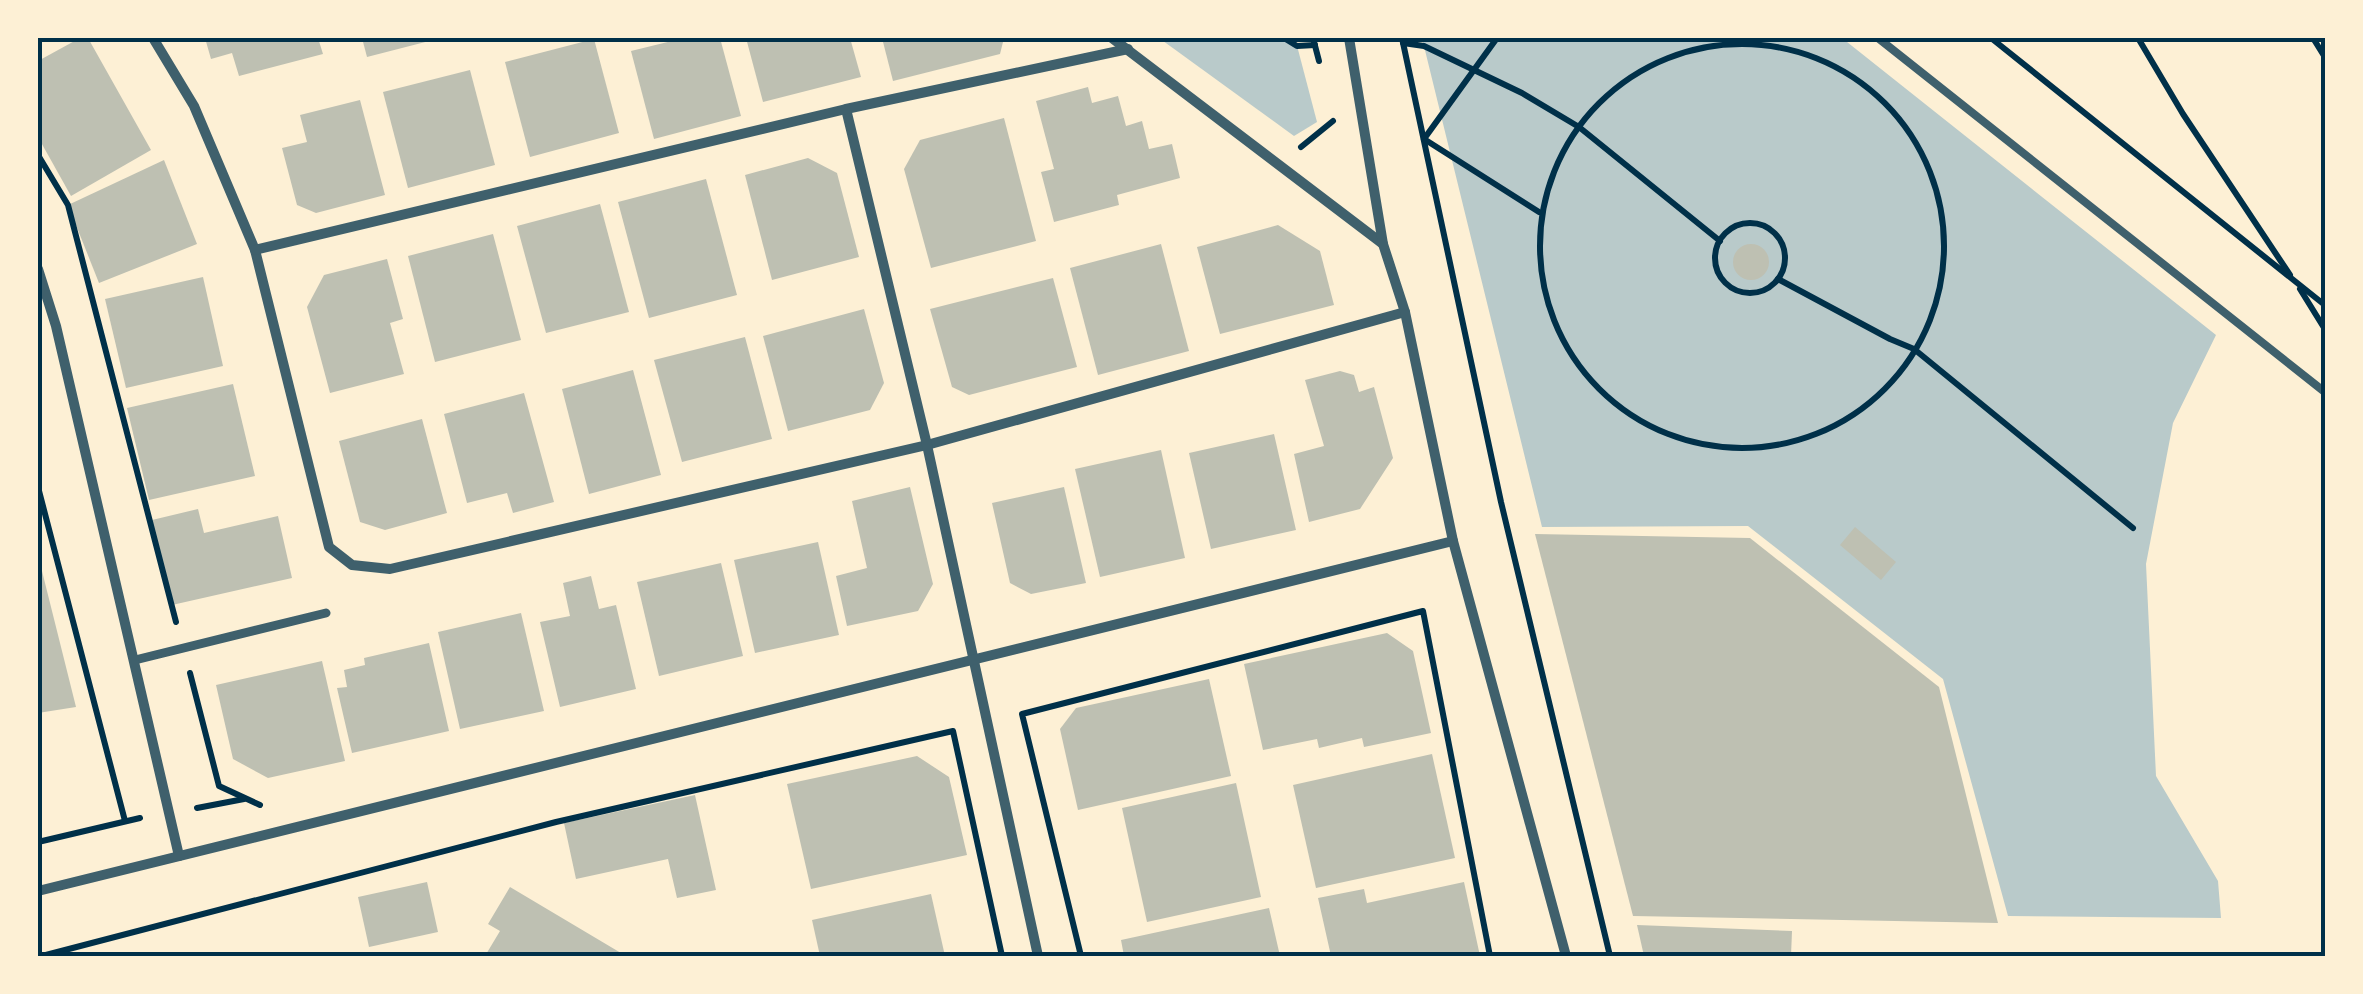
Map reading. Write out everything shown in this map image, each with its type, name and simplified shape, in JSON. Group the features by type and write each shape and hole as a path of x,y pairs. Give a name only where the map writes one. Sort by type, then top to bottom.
{"street":[{"path":"153,38 194,106 255,250 329,547 352,565 390,570 927,445 1405,312"},
{"path":"1112,38 1383,244"},
{"path":"1348,38 1383,244 1405,312 1454,541 1566,956"},
{"path":"255,250 846,109 1128,49"},
{"path":"846,109 927,445 1038,956"},
{"path":"38,269 56,326 180,856"},
{"path":"38,891 1454,541"},
{"path":"135,660 326,613"}],"lane":[{"path":"1878,38 2326,393"}],"path":[{"path":"1284,38 1297,46 1314,41 1322,76"},
{"path":"1424,139 1497,38"},
{"path":"1704,38 1706,48"},
{"path":"1991,38 2326,306"},
{"path":"2138,38 2183,114 2326,331"},
{"path":"2313,38 2326,59"},
{"path":"1610,956 1501,502 1402,40 1424,46 1522,94 1579,127 1720,242"},
{"path":"1738,43 1804,52 1863,83 1909,130 1938,189 1946,255 1932,320 1898,376 1848,419 1786,444 1720,448 1655,430 1599,390 1558,335 1539,270 1539,212 1568,139 1614,88 1673,54 1706,48 1738,43"},
{"path":"1297,150 1334,123 1330,108"},
{"path":"1424,139 1539,212"},
{"path":"38,155 68,205 219,786 259,805 278,800"},
{"path":"1748,223 1764,226 1777,236 1784,250 1784,266 1778,279 1766,290 1751,294 1735,290 1722,281 1716,267 1715,251 1720,242 1733,227 1748,223"},
{"path":"1778,279 1914,349 2133,528"},
{"path":"38,487 125,821 38,842"},
{"path":"1081,956 1022,714 1423,612 1490,956"},
{"path":"42,956 556,822 953,731 1002,956"}],"shaded area":[{"path":"1159,38 1295,38 1317,122 1294,136"},
{"path":"1422,38 1842,38 2216,335 2173,423 2146,564 2156,776 2218,881 2221,918 2008,916 1943,679 1748,526 1542,527"}],"building":[{"path":"80,38 88,38 151,150 71,196 38,137 38,61"},
{"path":"205,38 318,38 323,54 239,76 232,53 211,59"},
{"path":"362,38 437,38 437,39 367,57"},
{"path":"684,38 720,38 741,116 654,139 631,51"},
{"path":"746,38 850,38 861,77 763,102"},
{"path":"882,38 1004,38 1000,54 893,81"},
{"path":"594,39 619,133 530,157 505,62"},
{"path":"470,70 495,165 408,188 383,92"},
{"path":"1088,87 1092,103 1118,96 1126,126 1142,121 1149,149 1172,144 1180,178 1117,195 1119,205 1054,222 1041,172 1054,169 1036,101"},
{"path":"360,100 385,195 316,213 297,205 282,148 307,142 300,115"},
{"path":"1004,118 1036,241 931,268 904,169 920,140"},
{"path":"808,158 837,173 859,257 772,280 745,175"},
{"path":"164,160 197,244 99,283 68,205"},
{"path":"706,179 737,295 649,318 618,202"},
{"path":"600,204 629,312 546,333 517,226"},
{"path":"1278,225 1320,251 1334,305 1220,334 1197,247"},
{"path":"493,234 521,340 435,362 408,256"},
{"path":"1161,244 1189,351 1098,375 1070,268"},
{"path":"1751,244 1764,249 1769,262 1764,275 1751,280 1738,275 1733,262 1738,249"},
{"path":"387,259 403,319 390,323 404,374 330,393 307,307 324,275"},
{"path":"203,277 223,366 126,388 105,299"},
{"path":"1053,278 1077,367 969,395 952,387 930,309"},
{"path":"864,309 884,383 870,410 788,431 763,336"},
{"path":"745,337 772,439 682,462 654,360"},
{"path":"633,370 661,475 589,494 562,389"},
{"path":"1340,371 1354,375 1359,392 1374,387 1393,458 1360,509 1309,522 1294,454 1324,446 1305,380"},
{"path":"233,384 255,476 149,500 127,408"},
{"path":"524,393 554,502 513,513 507,493 467,503 444,414"},
{"path":"422,419 447,513 385,530 360,522 339,441"},
{"path":"1274,434 1296,530 1211,549 1189,453"},
{"path":"1161,450 1185,558 1100,577 1075,469"},
{"path":"910,487 933,584 918,611 847,626 836,576 867,568 852,501"},
{"path":"1064,487 1086,583 1031,594 1010,583 992,503"},
{"path":"198,509 204,533 278,516 292,578 172,605 152,520"},
{"path":"1855,527 1896,562 1881,580 1840,545"},
{"path":"1535,534 1750,538 1939,687 1998,923 1633,916"},
{"path":"818,542 839,635 755,653 734,560"},
{"path":"38,560 76,707 38,713"},
{"path":"721,563 743,656 659,676 637,582"},
{"path":"591,576 599,609 616,605 636,689 560,707 540,622 570,616 563,583"},
{"path":"521,613 544,711 460,729 438,632"},
{"path":"1387,633 1413,651 1431,733 1364,747 1362,738 1319,748 1317,739 1263,750 1244,664"},
{"path":"429,643 449,731 352,753 337,688 347,687 344,670 365,665 364,658"},
{"path":"322,661 345,761 268,778 233,759 216,685"},
{"path":"1209,679 1231,776 1078,810 1060,729 1076,708"},
{"path":"1432,754 1455,858 1316,888 1293,785"},
{"path":"917,756 949,777 967,855 811,889 787,784"},
{"path":"1236,783 1261,897 1147,922 1122,808"},
{"path":"695,795 716,890 677,898 668,859 576,879 564,823"},
{"path":"427,882 438,932 369,947 358,897"},
{"path":"1464,882 1480,956 1331,956 1318,898 1364,889 1367,903"},
{"path":"510,887 626,956 485,956 500,931 488,924"},
{"path":"931,894 945,956 820,956 812,920"},
{"path":"1269,908 1280,956 1124,956 1121,940"},
{"path":"1637,925 1792,931 1791,956 1644,956"}]}
